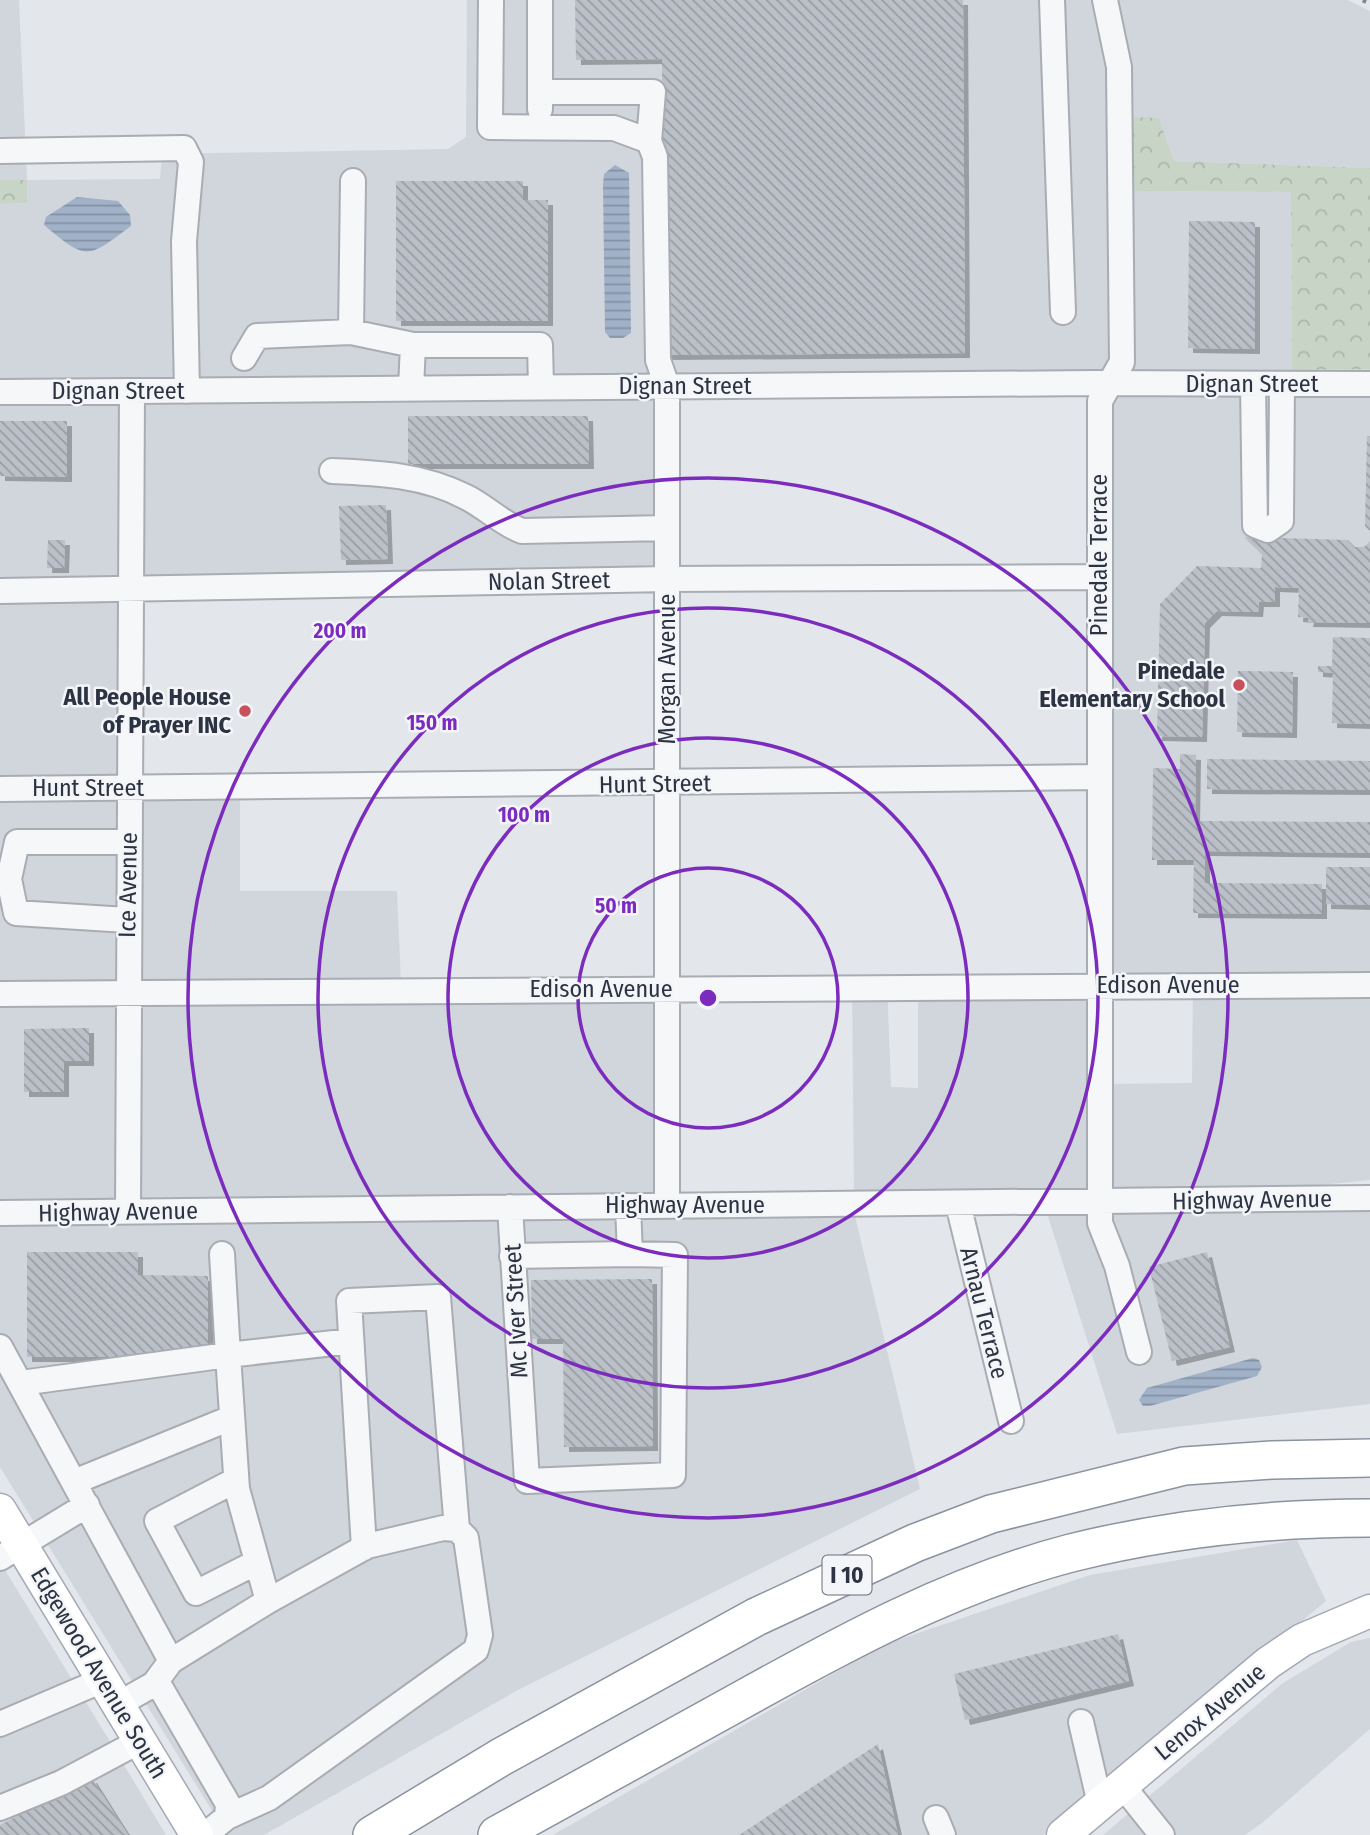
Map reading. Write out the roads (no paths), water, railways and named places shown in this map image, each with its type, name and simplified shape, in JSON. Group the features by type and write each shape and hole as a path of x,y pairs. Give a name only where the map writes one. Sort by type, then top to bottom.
{"highway":[{"name":"I 10","path":"372,1835 501,1757 756,1618 927,1538 991,1514 1184,1466 1272,1460 1370,1458"},
{"name":"I 10","path":"497,1835 865,1631 968,1587 1070,1553 1163,1535 1240,1525 1370,1518"}],"main road":[{"name":"Edgewood Avenue South","path":"0,1510 11,1552 110,1692 197,1835"},
{"name":"Lenox Avenue","path":"1063,1835 1268,1663 1314,1634 1370,1611"}],"street":[{"path":"491,0 490,127 614,128 649,141"},
{"path":"540,0 540,127"},
{"path":"1052,0 1063,312"},
{"name":"Pinedale Terrace","path":"1105,0 1119,67 1122,362 1100,401 1100,1223 1116,1266 1139,1352"},
{"name":"Morgan Avenue","path":"540,92 653,92 649,141 655,157 658,360 667,386 667,1205"},
{"path":"0,151 184,148 191,162 184,242 187,391"},
{"path":"351,332 353,181"},
{"path":"244,358 257,336 351,332 413,345 540,345 541,387"},
{"path":"411,388 413,345"},
{"name":"Dignan Street","path":"0,392 1111,383 1370,384"},
{"path":"1253,384 1255,525 1268,530 1282,521 1282,384"},
{"name":"Ice Avenue","path":"128,1211 127,920 132,391"},
{"path":"332,471 387,473 442,486 468,498 506,525 522,531 667,528"},
{"name":"Nolan Street","path":"0,591 668,579 1099,577"},
{"name":"Hunt Street","path":"0,789 667,784 1099,777"},
{"path":"127,920 16,913 9,879 17,842 129,842"},
{"name":"Edison Avenue","path":"0,994 1370,985"},
{"name":"Highway Avenue","path":"0,1213 1370,1198"},
{"name":"Arnau Terrace","path":"958,1204 1011,1421"},
{"path":"512,1256 630,1254 628,1206"},
{"name":"Mc Iver Street","path":"510,1207 527,1481 673,1475 675,1255 630,1254"},
{"path":"222,1254 236,1480 268,1601"},
{"path":"205,1835 227,1817 269,1798 476,1650 480,1635 466,1538 457,1529 438,1297 349,1301 364,1548"},
{"path":"21,1384 228,1354 351,1341"},
{"path":"0,1347 172,1661"},
{"path":"74,1482 231,1418"},
{"path":"236,1480 157,1521 196,1593 257,1562"},
{"path":"11,1552 87,1505"},
{"path":"154,1684 172,1661 268,1601 364,1548 443,1528 457,1529"},
{"path":"0,1724 110,1692 159,1685 228,1804 227,1817"},
{"path":"1081,1722 1111,1795 1162,1835"},
{"path":"0,1808 61,1783 140,1741"}],"water":[{"path":"615,165 629,173 631,333 623,338 610,338 605,332 603,185 604,174"},
{"path":"77,197 118,201 130,215 131,226 95,250 79,250 44,225 46,217"},
{"path":"1253,1358 1259,1360 1262,1367 1257,1376 1150,1406 1143,1406 1139,1400 1147,1388"}],"railway":[{"path":"1363,0 1370,3"}],"place":[{"name":"Pinedale Elementary School","path":"1239,685"},
{"name":"All People House of Prayer INC","path":"245,711"}]}
